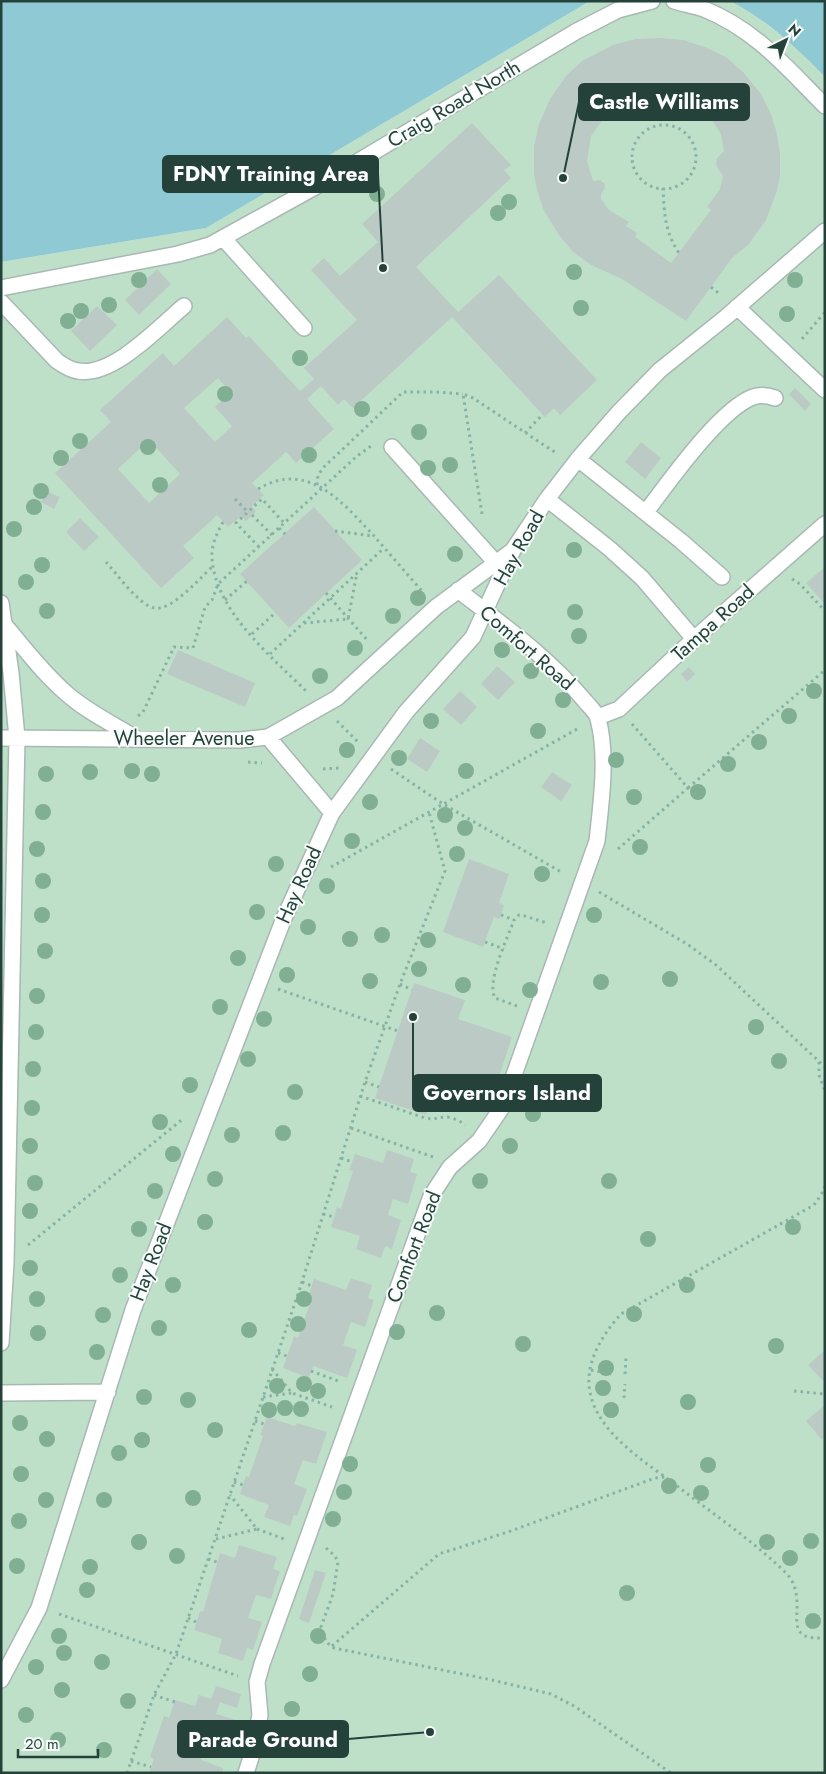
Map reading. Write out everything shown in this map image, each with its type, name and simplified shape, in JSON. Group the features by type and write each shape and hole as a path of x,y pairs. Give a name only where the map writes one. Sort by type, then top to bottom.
{"street":[{"name":"Craig Road North","path":"1,288 178,254 210,245 315,187 577,31 618,10 652,1"},
{"path":"674,1 704,9 736,25 759,41 794,72 825,106"},
{"name":"Hay Road","path":"1,1680 39,1608 133,1310 284,918 332,813 406,712 473,637 513,550 547,499 576,462 619,412 660,370 825,231"},
{"path":"223,238 304,328"},
{"path":"1,302 57,361 68,368 80,372 108,366 124,357 184,306"},
{"path":"737,307 825,390"},
{"path":"646,512 702,441 732,410 752,397 766,394 775,398"},
{"path":"392,447 496,563"},
{"path":"576,462 604,478 722,577"},
{"path":"547,499 610,549 642,578 694,639"},
{"name":"Tampa Road","path":"598,717 618,709 694,639 825,524"},
{"name":"Wheeler Avenue","path":"1,738 240,740 268,738 323,708 337,698 436,607 513,550"},
{"name":"Comfort Road","path":"246,1773 260,1715 258,1682 275,1625 431,1196 447,1170 481,1138 502,1106 597,841 601,802 602,744 598,717 566,679 527,644 458,590"},
{"path":"1,603 12,673 17,738 6,1263 1,1343"},
{"path":"4,624 45,673 66,694 94,714 136,738"},
{"path":"268,738 332,813"},
{"path":"1,1393 108,1392"}],"path":[{"path":"667,125 677,128 686,134 696,152 696,163 692,172 685,180 676,186 663,188 656,188 638,176 632,156 634,146 639,137 647,129 667,125"},
{"path":"663,188 664,218 672,242 679,252"},
{"path":"788,355 825,312"},
{"path":"317,485 318,475 324,467 403,392 463,394 473,398 525,433 576,462"},
{"path":"463,394 483,518"},
{"path":"525,433 543,414"},
{"path":"122,730 143,712 174,647 193,648 205,607 212,600 218,584 368,448 378,442 386,442 392,447"},
{"path":"258,490 268,483 296,480 324,488 350,510 436,607"},
{"path":"259,547 236,523 262,498 285,524"},
{"path":"235,499 248,512"},
{"path":"252,515 272,535"},
{"path":"223,522 215,538 211,557 218,584 225,600 233,613 323,708 370,761 686,944 716,965 825,1067"},
{"path":"279,528 285,534"},
{"path":"335,530 373,536"},
{"path":"270,654 384,548"},
{"path":"106,562 137,596 156,609 165,607 175,601 213,566"},
{"path":"348,619 357,573"},
{"path":"225,600 247,582"},
{"path":"800,584 825,611"},
{"path":"326,593 382,656"},
{"path":"252,634 275,613"},
{"path":"302,624 348,619"},
{"path":"615,852 825,670"},
{"path":"618,709 688,788"},
{"path":"329,868 598,717"},
{"path":"297,772 370,761"},
{"path":"127,1773 154,1695 176,1654 302,1282 360,1096 400,984 445,871 429,812"},
{"path":"501,915 514,920"},
{"path":"536,1013 496,998 493,994 494,982 514,920 519,915 525,916 566,930"},
{"path":"485,942 504,949"},
{"path":"259,983 398,1031"},
{"path":"400,984 412,990"},
{"path":"819,1062 819,1075 825,1091"},
{"path":"366,1082 379,1087"},
{"path":"360,1096 425,1118 435,1120 445,1117 453,1119 464,1124 481,1138"},
{"path":"6,1263 189,1114"},
{"path":"351,1128 437,1158 447,1170"},
{"path":"341,1158 352,1162"},
{"path":"825,1186 814,1205 621,1314 610,1325 596,1349 591,1370 590,1390 595,1409 612,1431 634,1454 746,1539 787,1573 795,1587 798,1601 797,1624 800,1632 807,1637 825,1638"},
{"path":"324,1214 334,1217"},
{"path":"302,1282 312,1286"},
{"path":"278,1353 287,1356"},
{"path":"625,1374 626,1358"},
{"path":"272,1369 292,1393"},
{"path":"591,1370 611,1374"},
{"path":"311,1371 361,1389"},
{"path":"624,1398 625,1384"},
{"path":"794,1391 825,1394"},
{"path":"263,1397 292,1393 352,1414"},
{"path":"255,1421 264,1424"},
{"path":"332,1646 439,1554 508,1532 655,1478 666,1477"},
{"path":"234,1482 243,1485"},
{"path":"230,1495 257,1529"},
{"path":"215,1539 257,1529 305,1543 320,1544 338,1562 333,1594 322,1628 326,1642 332,1646 356,1654 492,1680 551,1694 574,1706 671,1773"},
{"path":"208,1559 218,1562"},
{"path":"39,1608 258,1682"},
{"path":"188,1618 196,1622"},
{"path":"154,1695 175,1702"},
{"path":"131,1761 151,1767"}],"green space":[{"path":"590,1 730,1 751,12 796,47 825,77 825,1773 1,1773 1,262 206,228"}],"water":[{"path":"1,1 590,1 206,228 1,262"},
{"path":"730,1 825,1 825,77 780,35 744,8"}],"building":[{"path":"660,38 683,40 705,47 726,57 743,72 761,94 771,114 776,130 780,153 780,175 777,191 766,220 748,245 732,258 686,321 622,279 591,265 573,252 559,235 544,211 534,174 534,146 539,124 550,99 566,76 582,61 613,45 636,39","holes":["658,91 684,97 707,112 721,134 724,151 717,158 716,162 723,176 720,189 707,207 711,210 671,263 635,237 637,233 626,226 629,222 609,210 601,199 605,184 600,180 593,181 587,161 591,136 609,111 614,119 642,102 638,96"]},
{"path":"472,123 511,165 504,170 511,178 416,267 458,312 499,275 597,380 560,415 554,408 545,417 452,317 353,408 344,399 338,405 321,386 307,399 334,429 296,463 286,452 252,483 264,495 252,506 256,512 246,521 241,516 228,527 217,515 183,546 194,558 161,588 55,473 111,422 100,410 133,380 163,353 174,366 227,317 246,338 249,336 300,391 314,379 304,368 357,320 311,270 324,258 340,276 378,242 362,224","holes":["218,378 230,392 215,407 232,426 215,442 184,408","149,440 180,474 149,503 118,469"]},
{"path":"157,269 171,284 139,315 125,300"},
{"path":"97,306 117,325 90,351 71,331"},
{"path":"795,388 811,404 805,411 789,394"},
{"path":"641,442 661,458 645,479 625,462"},
{"path":"46,491 60,497 54,509 41,502"},
{"path":"314,507 362,560 289,628 240,574"},
{"path":"80,518 99,537 84,551 66,532"},
{"path":"825,567 825,604 806,583"},
{"path":"178,650 255,683 245,707 167,674"},
{"path":"497,666 515,682 498,700 481,684"},
{"path":"689,667 695,674 687,682 681,674"},
{"path":"460,691 477,707 461,725 443,709"},
{"path":"420,738 440,751 427,772 407,759"},
{"path":"552,772 572,785 561,801 541,787"},
{"path":"469,859 509,874 499,903 504,905 501,915 499,919 494,917 483,947 443,932"},
{"path":"414,983 465,1000 458,1019 512,1037 493,1095 482,1091 475,1112 432,1097 426,1115 375,1098"},
{"path":"387,1150 414,1159 410,1172 417,1174 408,1204 393,1199 388,1215 401,1220 392,1249 385,1246 381,1258 356,1249 360,1236 331,1227 337,1207 341,1209 353,1171 349,1170 355,1154 383,1163"},
{"path":"351,1278 372,1285 368,1298 374,1300 365,1327 351,1322 343,1345 357,1350 347,1378 313,1366 309,1378 283,1368 294,1336 298,1338 312,1298 308,1297 314,1279 346,1290"},
{"path":"825,1350 825,1383 808,1365"},
{"path":"825,1405 825,1437 822,1440 806,1421"},
{"path":"267,1417 295,1426 297,1423 327,1432 316,1464 303,1460 294,1484 307,1489 297,1516 294,1515 290,1526 264,1517 269,1505 240,1494 246,1476 249,1477 263,1436 260,1435"},
{"path":"239,1545 277,1557 273,1569 280,1571 271,1599 256,1595 248,1618 262,1622 253,1650 247,1648 243,1661 218,1653 222,1639 194,1630 200,1611 203,1612 220,1553 235,1558"},
{"path":"315,1570 326,1573 309,1623 299,1619"},
{"path":"216,1686 241,1694 237,1708 220,1702 216,1714 239,1721 229,1752 206,1744 201,1760 223,1768 222,1773 149,1773 154,1759 150,1757 164,1716 169,1718 175,1700 195,1706 199,1695 211,1699"}],"place":[{"name":"Castle Williams","path":"563,178"},
{"name":"FDNY Training Area","path":"383,268"},
{"name":"Governors Island","path":"413,1017"},
{"name":"Parade Ground","path":"430,1732"}]}
